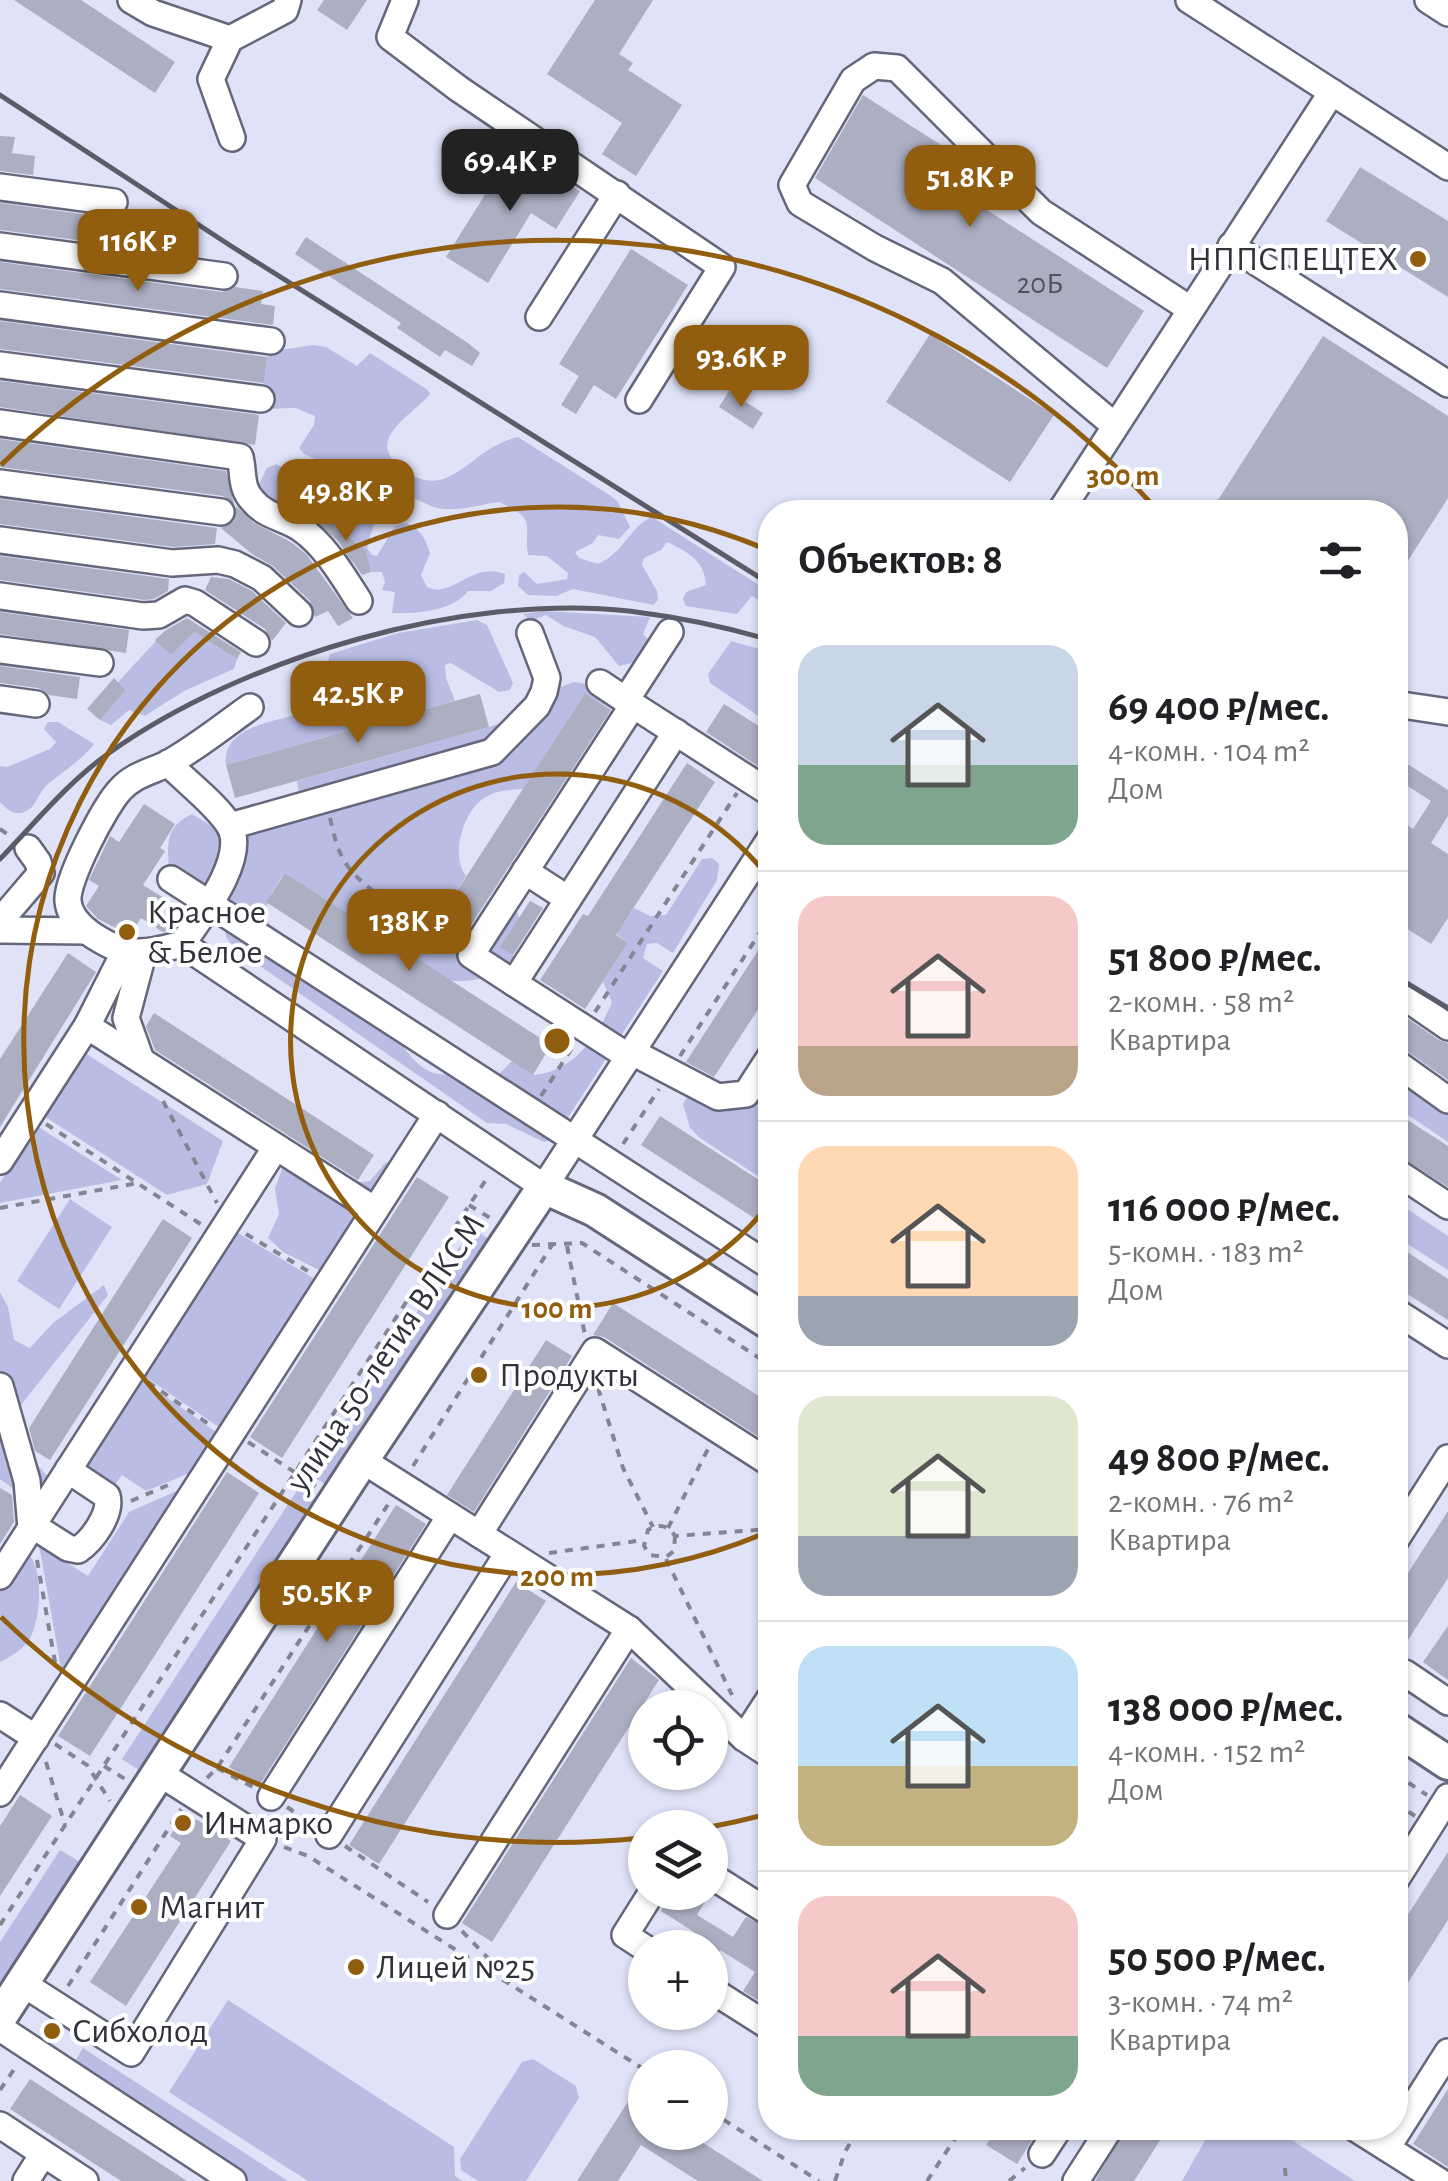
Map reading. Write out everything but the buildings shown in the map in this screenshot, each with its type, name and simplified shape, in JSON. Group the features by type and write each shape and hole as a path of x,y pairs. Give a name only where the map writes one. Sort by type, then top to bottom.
{"main road":[{"path":"544,1187 595,1210 758,1315"},
{"name":"улица 50-летия ВЛКСМ","path":"0,2017 544,1187"},
{"path":"1408,1737 1448,1763"}],"street":[{"path":"131,0 153,13 230,39"},
{"path":"232,138 210,79 230,39 285,10 288,0"},
{"path":"405,0 390,38 722,267 638,400"},
{"path":"1189,0 1448,166"},
{"path":"1428,0 1448,13"},
{"path":"1114,425 942,280 875,248 800,203 792,184 853,80 874,66 898,68 1041,212 1190,309"},
{"path":"1067,500 1332,92"},
{"path":"0,187 114,202"},
{"path":"539,316 617,194"},
{"path":"0,246 224,276"},
{"path":"1231,246 1448,384"},
{"path":"0,305 270,341"},
{"path":"0,364 260,399"},
{"path":"0,423 240,458 242,481 252,500 269,514 302,530 338,568 359,602"},
{"path":"0,483 221,512"},
{"path":"0,540 235,564 262,578 299,613"},
{"path":"0,596 159,615 181,601 192,578 191,562"},
{"path":"181,601 195,602 256,643"},
{"path":"670,632 471,955 630,1054 718,1097 746,1094 758,1076"},
{"path":"230,826 492,752 537,706 544,692 546,678 530,633"},
{"path":"0,650 100,663"},
{"path":"600,683 758,786"},
{"path":"0,699 36,704"},
{"path":"1408,706 1448,712"},
{"path":"168,763 230,826 234,841 232,860 182,944 134,954 87,931 74,919 68,892 84,856 120,789 136,776 168,763 250,707"},
{"path":"514,983 676,732"},
{"path":"0,921 40,874 38,862 28,848"},
{"path":"182,944 544,1187 758,857"},
{"path":"526,871 568,898"},
{"path":"171,879 758,1258"},
{"path":"0,930 87,931"},
{"path":"0,1161 134,954"},
{"path":"134,954 126,1018 141,1060"},
{"path":"1408,1000 1448,1028"},
{"path":"87,1026 375,1210"},
{"path":"1408,1071 1448,1100"},
{"path":"0,1793 436,1114"},
{"path":"4,1562 32,1526 276,1147"},
{"path":"1408,1180 1448,1206"},
{"path":"1408,1319 1448,1345"},
{"path":"480,1534 596,1351 758,1455"},
{"path":"0,1386 27,1481 32,1526"},
{"path":"1408,1521 1448,1458"},
{"path":"362,1460 629,1630 758,1747"},
{"path":"32,1526 78,1550 108,1511 108,1496 68,1470"},
{"path":"271,1797 450,1516"},
{"path":"329,1834 512,1555"},
{"path":"447,1915 629,1630"},
{"path":"1408,1675 1448,1702"},
{"path":"0,1715 37,1736"},
{"path":"744,1738 758,1716"},
{"path":"22,1983 131,2053 263,1839 159,1772"},
{"path":"1408,1859 1446,1802"},
{"path":"728,1887 758,1906"},
{"path":"728,2001 758,2020"},
{"path":"0,2028 233,2181"},
{"path":"1408,2115 1448,2052"},
{"path":"0,2125 85,2181"},
{"path":"1042,2154 1052,2140"},
{"path":"1076,2181 1102,2140"},
{"path":"1374,2140 1439,2181"},
{"path":"1387,2148 1392,2140"},
{"path":"26,2181 44,2154"}],"path":[{"path":"531,1112 746,778"},
{"path":"325,799 339,850 350,868 383,896 471,955"},
{"path":"611,1164 758,936"},
{"path":"160,1096 223,1229"},
{"path":"30,1114 138,1183 328,1283"},
{"path":"0,1925 501,1158"},
{"path":"0,1208 138,1183"},
{"path":"542,1246 582,1243 758,1358"},
{"path":"566,1244 590,1360 623,1468 653,1527"},
{"path":"516,1988 447,1915 329,1834 217,1768 552,1245"},
{"path":"132,1371 336,1499"},
{"path":"668,1528 718,1430"},
{"path":"108,1511 210,1468"},
{"path":"32,1526 62,1698"},
{"path":"644,1540 650,1555 666,1557 674,1550 675,1536 668,1528 653,1527"},
{"path":"512,1555 644,1540 653,1527"},
{"path":"675,1536 758,1530"},
{"path":"666,1557 732,1696"},
{"path":"37,1736 87,1765 110,1802"},
{"path":"37,1736 65,1826"},
{"path":"1408,1781 1446,1802"},
{"path":"56,2005 191,1793"},
{"path":"263,1839 308,1856 628,2059"},
{"path":"728,2123 819,2181"},
{"path":"835,2181 852,2140"},
{"path":"927,2181 954,2140"},
{"path":"1285,2168 1286,2181"}],"shaded area":[{"path":"313,345 326,347 357,366 370,353 430,394 390,437 387,447 401,468 418,478 446,478 501,443 518,437 618,502 630,527 619,539 598,535 593,543 575,552 579,558 598,564 607,559 652,517 758,584 758,600 752,596 737,614 686,606 686,592 706,585 705,577 694,558 667,542 661,550 644,558 642,565 657,591 658,600 653,605 573,589 556,596 528,595 518,586 519,575 524,572 537,584 567,579 568,573 547,556 528,555 527,524 520,514 499,502 445,509 404,498 387,505 376,520 367,548 372,555 377,556 395,526 406,523 422,535 430,553 421,575 427,587 445,588 482,572 505,574 504,583 491,591 468,591 454,603 434,610 392,613 395,592 382,590 382,572 371,572 367,557 345,563 345,556 355,542 314,510 301,505 289,513 255,492 267,468 276,464 305,479 315,480 321,473 322,462 299,448 314,425 315,416 295,408 260,409 268,352"},
{"path":"542,611 650,617 643,634 653,644 644,660 619,666 595,637 563,626 546,615 531,621 523,614"},
{"path":"477,620 487,625 513,683 510,690 499,692 451,663 445,665 446,678 455,701 226,765 228,748 239,736 275,720 338,702 354,692 351,683 334,676 327,666 330,654 398,633"},
{"path":"194,632 237,659 234,669 184,691 145,716 129,710 111,725 100,720 126,690 118,682 156,641"},
{"path":"731,641 758,649 758,716 710,683 708,674"},
{"path":"574,682 588,684 615,701 614,711 585,693 523,789 484,798 470,813 461,834 459,857 466,876 444,911 472,930 610,718 616,723 513,897 519,918 501,947 516,957 507,964 479,979 451,981 285,873 270,896 267,910 274,935 398,1039 422,1066 437,1074 455,1073 476,1083 499,1074 512,1061 533,1075 572,1060 591,1040 612,1002 603,982 628,943 616,934 634,908 650,916 666,915 702,859 712,858 719,864 717,880 673,953 657,943 647,944 643,958 663,971 554,1139 544,1142 506,1124 487,1123 237,950 227,939 217,902 169,869 169,843 177,824 192,814 225,834 301,810 297,781 523,715 560,687"},
{"path":"48,722 58,722 94,744 47,785 30,809 11,812 0,802 0,766 7,767 50,749 56,742 44,729"},
{"path":"77,1048 223,1141 207,1184 167,1195 36,1111"},
{"path":"1408,1082 1448,1110 1448,1142 1408,1115"},
{"path":"687,1097 758,1099 758,1176 700,1138 690,1128 683,1104"},
{"path":"37,1126 122,1180 0,1203 0,1183"},
{"path":"295,1155 352,1183 370,1181 386,1162 392,1167 330,1267 319,1270 283,1252 268,1238 279,1214 275,1189 282,1169"},
{"path":"70,1199 112,1227 59,1309 17,1281"},
{"path":"1408,1210 1448,1236 1448,1270 1408,1244"},
{"path":"228,1227 325,1285 229,1434 137,1371"},
{"path":"472,1228 492,1241 329,1487 310,1474"},
{"path":"104,1285 108,1295 17,1410 12,1437 50,1479 39,1508 0,1479 0,1292 8,1307 14,1340 30,1348 53,1323"},
{"path":"133,1374 226,1439 207,1466 146,1491 122,1475 111,1490 73,1467"},
{"path":"181,1489 62,1674 39,1545 88,1576 129,1512"},
{"path":"298,1489 318,1502 142,1772 122,1759"},
{"path":"30,1556 39,1586 32,1635 0,1662 0,1583 21,1560"},
{"path":"60,1850 80,1862 0,1985 0,1942"},
{"path":"228,2000 454,2147 455,2176 463,2181 308,2181 169,2092"},
{"path":"83,2048 288,2181 239,2181 69,2071"},
{"path":"533,2059 576,2086 579,2098 526,2181 478,2181 461,2170 460,2159 522,2062"},
{"path":"1205,2140 1292,2140 1355,2181 1182,2181"}],"railway":[{"path":"0,95 231,246 758,576"},
{"path":"0,859 80,777 109,753 163,719 289,661 357,639 497,612 565,608 665,616 758,637"},
{"path":"1408,984 1448,1008"}],"place":[{"name":"НППСПЕЦТЕХ","path":"1418,259"},
{"name":"Красное & Белое","path":"127,932"},
{"name":"Продукты","path":"479,1375"},
{"name":"Инмарко","path":"183,1823"},
{"name":"Магнит","path":"139,1907"},
{"name":"Лицей №25","path":"356,1967"},
{"name":"Сибхолод","path":"52,2031"}]}
